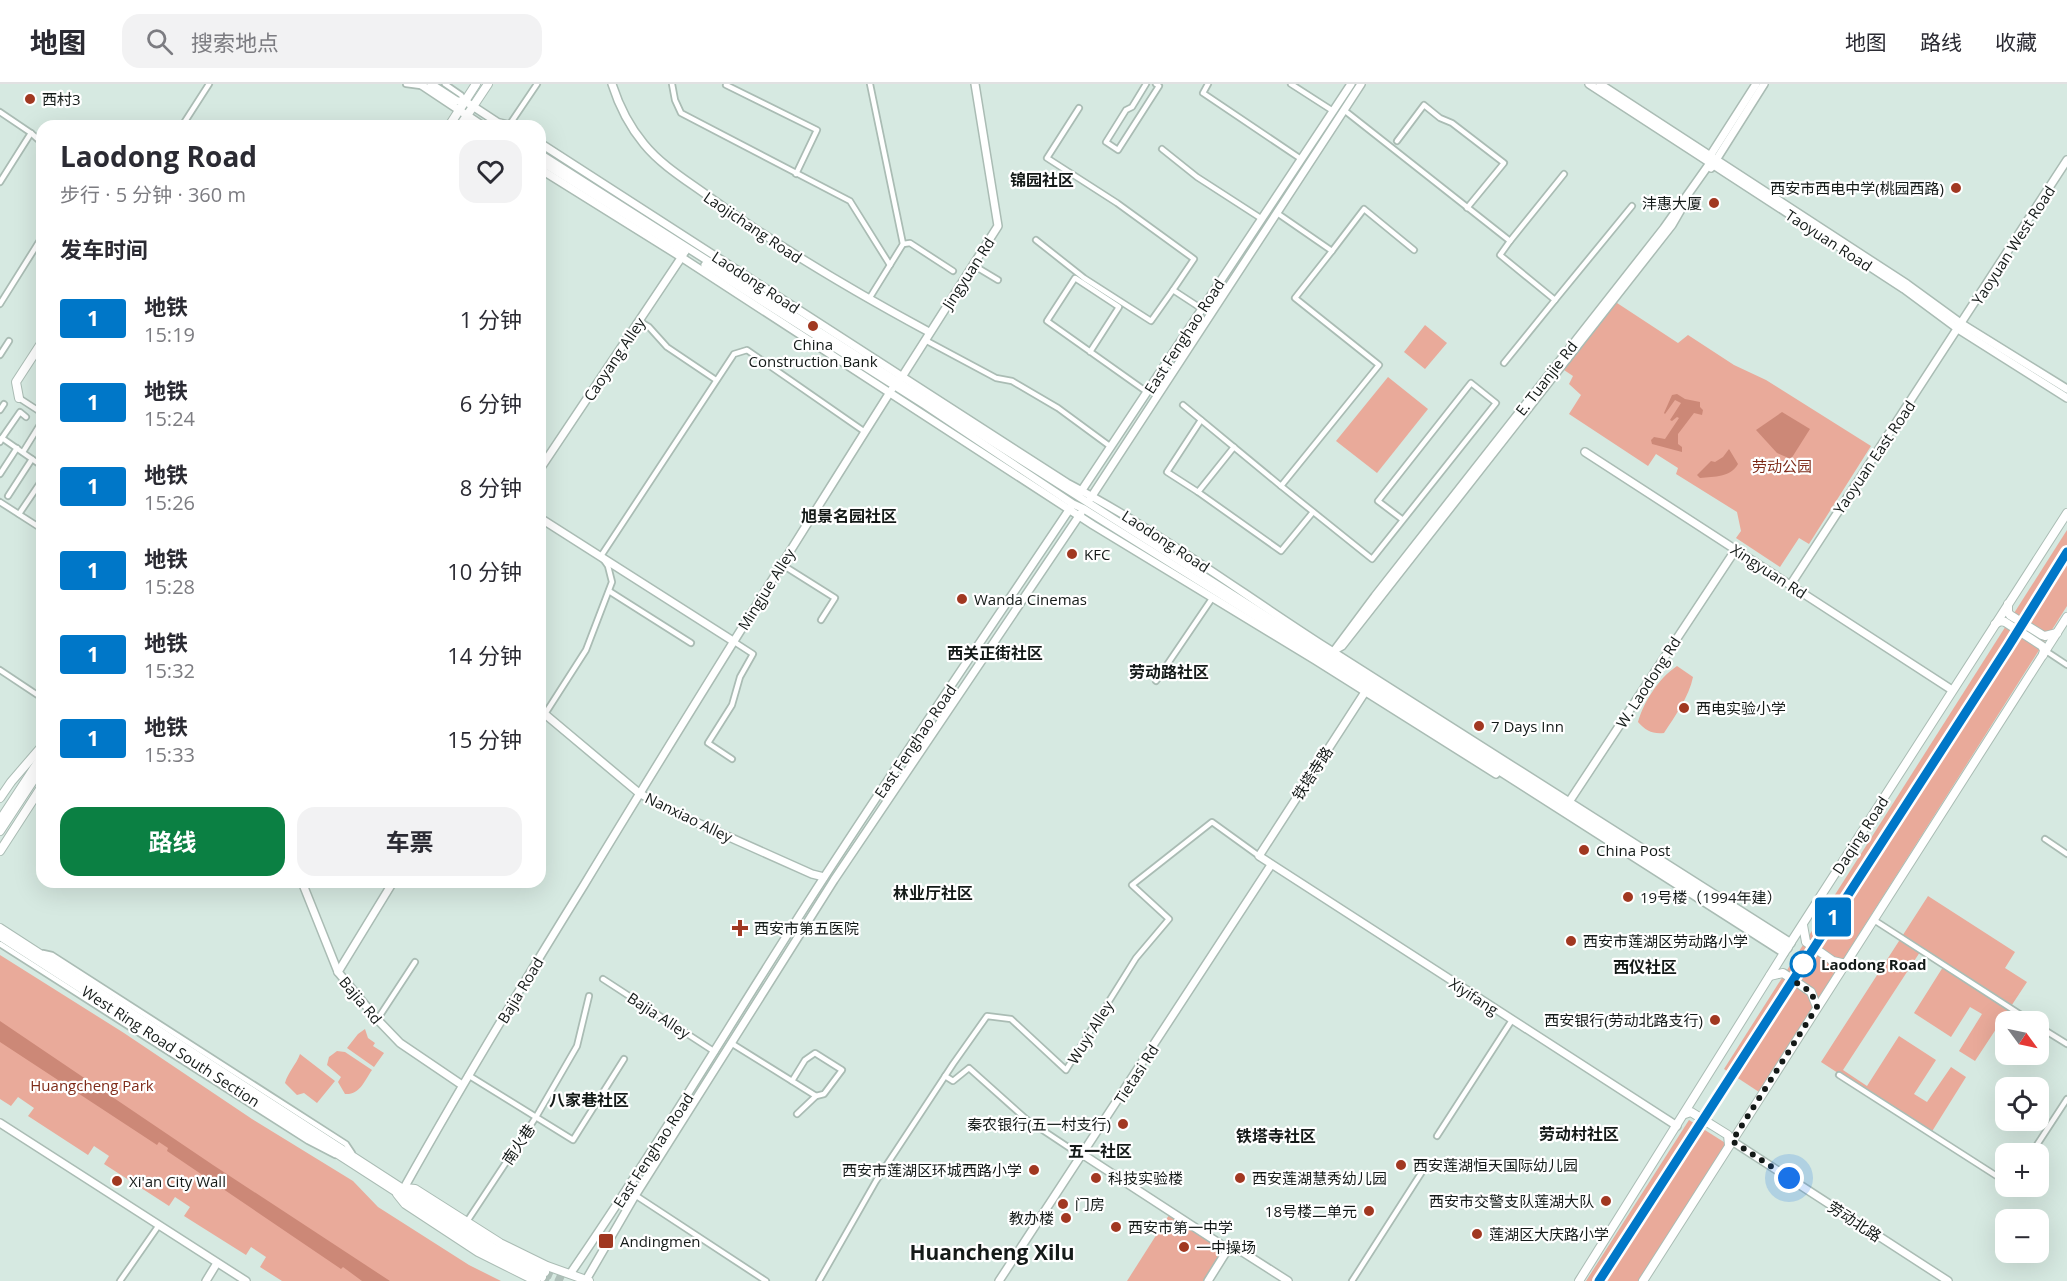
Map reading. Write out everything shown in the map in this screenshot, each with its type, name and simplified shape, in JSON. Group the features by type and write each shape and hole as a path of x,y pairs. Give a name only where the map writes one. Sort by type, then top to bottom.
{"main road":[{"path":"453,120 476,84"},
{"path":"464,120 488,84"},
{"path":"19,398 16,382 36,351"},
{"name":"Daqing Road","path":"1579,1281 1786,950 2067,513"},
{"path":"2009,603 2010,615 2042,635 2057,633"},
{"path":"1643,1281 2067,617"},
{"path":"1995,624 2005,622 2042,646 2044,653"},
{"path":"0,798 36,753"},
{"path":"0,820 36,765"},
{"path":"0,831 36,776"},
{"path":"0,851 36,795"},
{"path":"1803,925 1806,942 1833,961 1846,964"},
{"name":"West Ring Road South Section","path":"0,928 541,1277"},
{"name":"West Ring Road South Section","path":"0,936 392,1188 405,1203 478,1252 541,1277"},
{"path":"1770,976 1783,973 1811,992 1817,1007"},
{"path":"1692,1101 1693,1107 1728,1129 1740,1128"},
{"path":"1684,1114 1691,1112 1728,1135 1730,1143"},
{"path":"404,1188 415,1189 500,1244 568,1277 589,1281"}],"street":[{"path":"186,120 209,84"},
{"path":"406,84 425,85 457,101 465,101"},
{"path":"445,84 461,95 465,101 498,120"},
{"path":"511,120 537,84"},
{"name":"Laojichang Road","path":"612,84 628,123 645,146 665,164 744,223 805,262 930,332"},
{"path":"672,84 675,100 681,113 850,201 890,265"},
{"path":"869,299 903,244 870,84"},
{"name":"Jingyuan Rd","path":"896,384 998,226 975,84"},
{"path":"1146,84 1106,142 1118,150 1159,86 1155,84"},
{"path":"1208,84 1203,93 1301,159"},
{"path":"1291,84 1333,111"},
{"name":"East Fenghao Road","path":"589,1281 635,1195 698,1099 834,880 1086,506 1361,84"},
{"name":"Taoyuan Road","path":"1589,84 1712,161"},
{"name":"Taoyuan Road","path":"1600,84 2067,398"},
{"name":"E. Tuanjie Rd","path":"1328,658 1664,228 1712,161 1756,84"},
{"path":"1712,161 1764,84"},
{"path":"425,85 473,120"},
{"path":"726,85 816,130 796,174"},
{"name":"East Fenghao Road","path":"568,1277 621,1200 824,877 1349,85"},
{"path":"1397,141 1424,105 1440,118 1452,123 1504,163 1467,208"},
{"path":"1036,240 1084,278 1151,321 1194,259 1117,203 1047,158 1079,108"},
{"path":"1344,110 1510,241"},
{"path":"0,112 36,138"},
{"path":"467,116 469,120"},
{"path":"0,182 31,133"},
{"name":"Laodong Road","path":"546,147 896,384 1071,507 1086,506 1786,950"},
{"path":"1162,149 1197,177 1262,219"},
{"name":"Laodong Road","path":"546,158 684,252"},
{"name":"Yaoyuan West Road","path":"1960,326 2067,160"},
{"name":"Laodong Road","path":"546,165 896,384"},
{"name":"Laodong Road","path":"546,172 684,252 896,384 1080,494 1086,506 1213,597 1328,658 1369,685"},
{"path":"1555,300 1500,255 1564,174"},
{"path":"1504,363 1632,206"},
{"path":"1281,486 1379,365 1295,298 1364,209 1414,250"},
{"path":"1277,213 1332,251"},
{"path":"903,244 910,243 953,271"},
{"path":"0,304 36,247"},
{"name":"Caoyang Alley","path":"546,458 684,252"},
{"path":"973,265 998,280"},
{"path":"1090,352 1119,307 1075,278 1047,321 1090,352 1147,392"},
{"path":"1173,290 1202,309"},
{"path":"639,321 649,327 667,347 716,380"},
{"name":"Taoyuan Road","path":"1960,326 2067,389"},
{"name":"Yaoyuan East Road","path":"1791,584 1960,326"},
{"path":"925,340 996,378 1012,381 1058,408 1111,447"},
{"path":"0,355 9,341"},
{"path":"602,556 734,354 747,350 865,432"},
{"path":"1184,405 1372,559 1403,520 1496,403 1471,383 1378,501 1403,520"},
{"name":"Mingjue Alley","path":"639,793 732,641 896,384"},
{"path":"19,398 36,409"},
{"path":"0,410 4,404"},
{"path":"26,417 20,412 1,440 36,462"},
{"path":"1201,420 1167,472 1281,551 1313,512"},
{"path":"23,452 36,431"},
{"path":"1198,492 1234,447"},
{"path":"0,474 17,448"},
{"name":"Xingyuan Rd","path":"1585,452 1952,690"},
{"path":"8,496 32,459"},
{"path":"19,514 36,488"},
{"path":"0,502 36,525"},
{"path":"546,522 753,654 740,677 732,705 708,743 732,759"},
{"name":"W. Laodong Rd","path":"1565,809 1736,549"},
{"path":"546,706 586,650 609,591 612,582 608,566 602,556"},
{"path":"781,564 835,598 821,620"},
{"path":"609,591 691,643"},
{"path":"1156,681 1213,597"},
{"path":"2044,653 2067,665"},
{"path":"0,670 36,694"},
{"name":"铁塔寺路","path":"1259,856 1369,685"},
{"name":"Nanxiao Alley","path":"546,715 639,793 671,811 812,874 824,877"},
{"name":"Bajia Road","path":"404,1188 462,1085 639,793"},
{"name":"Laodong Road","path":"1565,809 1786,950"},
{"name":"Wuyi Alley","path":"819,1281 876,1180 987,1017 1011,1019 1066,1070 1136,958 1169,919 1132,885 1212,822 1259,856"},
{"path":"2045,839 2067,854"},
{"path":"1259,856 1271,865"},
{"name":"Xiyifang","path":"1271,865 1677,1126"},
{"name":"Tietasi Rd","path":"999,1281 1271,865"},
{"name":"Bajia Rd","path":"304,888 338,972 377,1020 400,1043 462,1085"},
{"path":"338,972 389,888"},
{"path":"1874,920 2015,1011"},
{"name":"West Ring Road South Section","path":"0,944 318,1148 341,1156"},
{"path":"377,1020 415,962"},
{"path":"40,969 55,971"},
{"name":"Bajia Alley","path":"603,979 715,1052"},
{"name":"南火巷","path":"466,1223 536,1117 577,1046 589,996"},
{"path":"1437,1136 1512,1020"},
{"path":"2049,1033 2067,1044"},
{"path":"731,1043 816,1096"},
{"path":"792,1081 806,1060 815,1053 842,1070 824,1094 816,1096 797,1114"},
{"path":"468,1075 573,1140 624,1059"},
{"path":"945,1076 953,1080 969,1068 1026,1119 1228,1249 1241,1251 1288,1281"},
{"path":"1839,1075 1995,1175"},
{"path":"2038,1143 2067,1099"},
{"path":"0,1123 246,1281"},
{"name":"劳动北路","path":"1730,1143 1948,1281"},
{"path":"1352,1281 1427,1164"},
{"path":"635,1195 766,1281"},
{"path":"120,1281 159,1225"},
{"path":"1208,1281 1228,1249"},
{"path":"206,1281 217,1263"}],"green space":[{"name":"劳动公园","path":"1614,301 1678,343 1688,335 1734,365 1766,380 1871,446 1809,544 1799,538 1780,567 1736,538 1741,531 1737,512 1676,474 1678,468 1656,454 1648,466 1569,414 1581,395 1569,384 1573,376 1564,370"},
{"path":"1425,325 1447,343 1425,369 1404,352"},
{"path":"1388,377 1428,409 1377,473 1336,441"},
{"path":"2067,530 2067,606 1759,1092 1724,1069"},
{"path":"1677,666 1693,677 1688,692 1664,733 1649,731 1638,722 1641,714 1658,683"},
{"path":"1928,896 2015,952 2005,968 2027,982 2008,1011 1995,1011 1995,1031 1975,1061 1959,1051 1982,1014 1970,1007 1951,1037 1914,1013 1943,967 1920,952 1843,1070 1867,1086 1899,1036 1936,1060 1914,1094 1927,1102 1951,1067 1966,1077 1931,1133 1821,1062"},
{"name":"Huangcheng Park","path":"0,955 124,1033 252,1119 353,1181 378,1207 469,1265 501,1281 282,1281 260,1267 266,1257 251,1247 246,1255 184,1216 190,1207 175,1197 169,1206 104,1164 109,1156 94,1146 88,1155 28,1116 34,1108 18,1097 11,1106 0,1099"},
{"path":"365,1029 368,1038 375,1043 373,1046 384,1053 374,1067 347,1048"},
{"path":"337,1051 345,1052 372,1070 362,1086 350,1094 345,1094 338,1082 341,1077 327,1065 329,1057"},
{"path":"300,1054 335,1081 317,1103 304,1093 297,1095 285,1083"},
{"path":"1689,1120 1727,1144 1640,1281 1586,1281"},
{"name":"一中操场","path":"1169,1215 1223,1250 1203,1281 1127,1281"}],"shaded area":[{"path":"1677,394 1685,399 1700,402 1703,410 1702,415 1694,413 1678,434 1678,444 1682,447 1682,452 1652,444 1651,440 1654,437 1665,439 1679,418 1670,420 1681,403 1675,400 1664,413 1672,395"},
{"path":"1782,412 1810,429 1791,459 1777,453 1756,430"},
{"path":"1729,449 1738,464 1735,469 1722,476 1700,478 1697,475 1711,461 1715,462 1723,457"},
{"path":"0,1021 390,1281 362,1281 343,1267 341,1269 167,1151 168,1148 159,1142 157,1145 0,1042"}],"tunnel":[{"path":"545,1272 565,1281"},
{"path":"542,1277 551,1281"}],"metro line":[{"name":"1","path":"1599,1281 2067,552"}],"place":[{"name":"西村3","path":"30,99"},
{"name":"西安市西电中学(桃园西路)","path":"1956,188"},
{"name":"沣惠大厦","path":"1714,203"},
{"name":"China Construction Bank","path":"813,326"},
{"name":"KFC","path":"1072,554"},
{"name":"Wanda Cinemas","path":"962,599"},
{"name":"西电实验小学","path":"1684,708"},
{"name":"7 Days Inn","path":"1479,726"},
{"name":"China Post","path":"1584,850"},
{"name":"19号楼（1994年建）","path":"1628,897"},
{"name":"西安市第五医院","path":"740,928"},
{"name":"西安市莲湖区劳动路小学","path":"1571,941"},
{"name":"Laodong Road","path":"1803,964"},
{"name":"西安银行(劳动北路支行)","path":"1715,1020"},
{"name":"秦农银行(五一村支行)","path":"1123,1124"},
{"name":"西安莲湖恒天国际幼儿园","path":"1401,1165"},
{"name":"西安市莲湖区环城西路小学","path":"1034,1170"},
{"name":"科技实验楼","path":"1096,1178"},
{"name":"西安莲湖慧秀幼儿园","path":"1240,1178"},
{"name":"Xi'an City Wall","path":"117,1181"},
{"name":"西安市交警支队莲湖大队","path":"1606,1201"},
{"name":"门房","path":"1063,1204"},
{"name":"18号楼二单元","path":"1369,1211"},
{"name":"教办楼","path":"1066,1218"},
{"name":"西安市第一中学","path":"1116,1227"},
{"name":"莲湖区大庆路小学","path":"1477,1234"},
{"name":"Andingmen","path":"606,1241"},
{"name":"一中操场","path":"1184,1247"}],"district":[{"name":"锦园社区","path":"1042,180"},
{"name":"旭景名园社区","path":"849,516"},
{"name":"西关正街社区","path":"995,653"},
{"name":"劳动路社区","path":"1169,672"},
{"name":"林业厅社区","path":"933,893"},
{"name":"西仪社区","path":"1645,967"},
{"name":"八家巷社区","path":"589,1100"},
{"name":"劳动村社区","path":"1579,1134"},
{"name":"铁塔寺社区","path":"1276,1136"},
{"name":"五一社区","path":"1100,1151"},
{"name":"Huancheng Xilu","path":"992,1252"}],"route":[{"path":"1789,1178 1732,1141 1817,1007 1811,992 1797,983 1803,964"}]}
